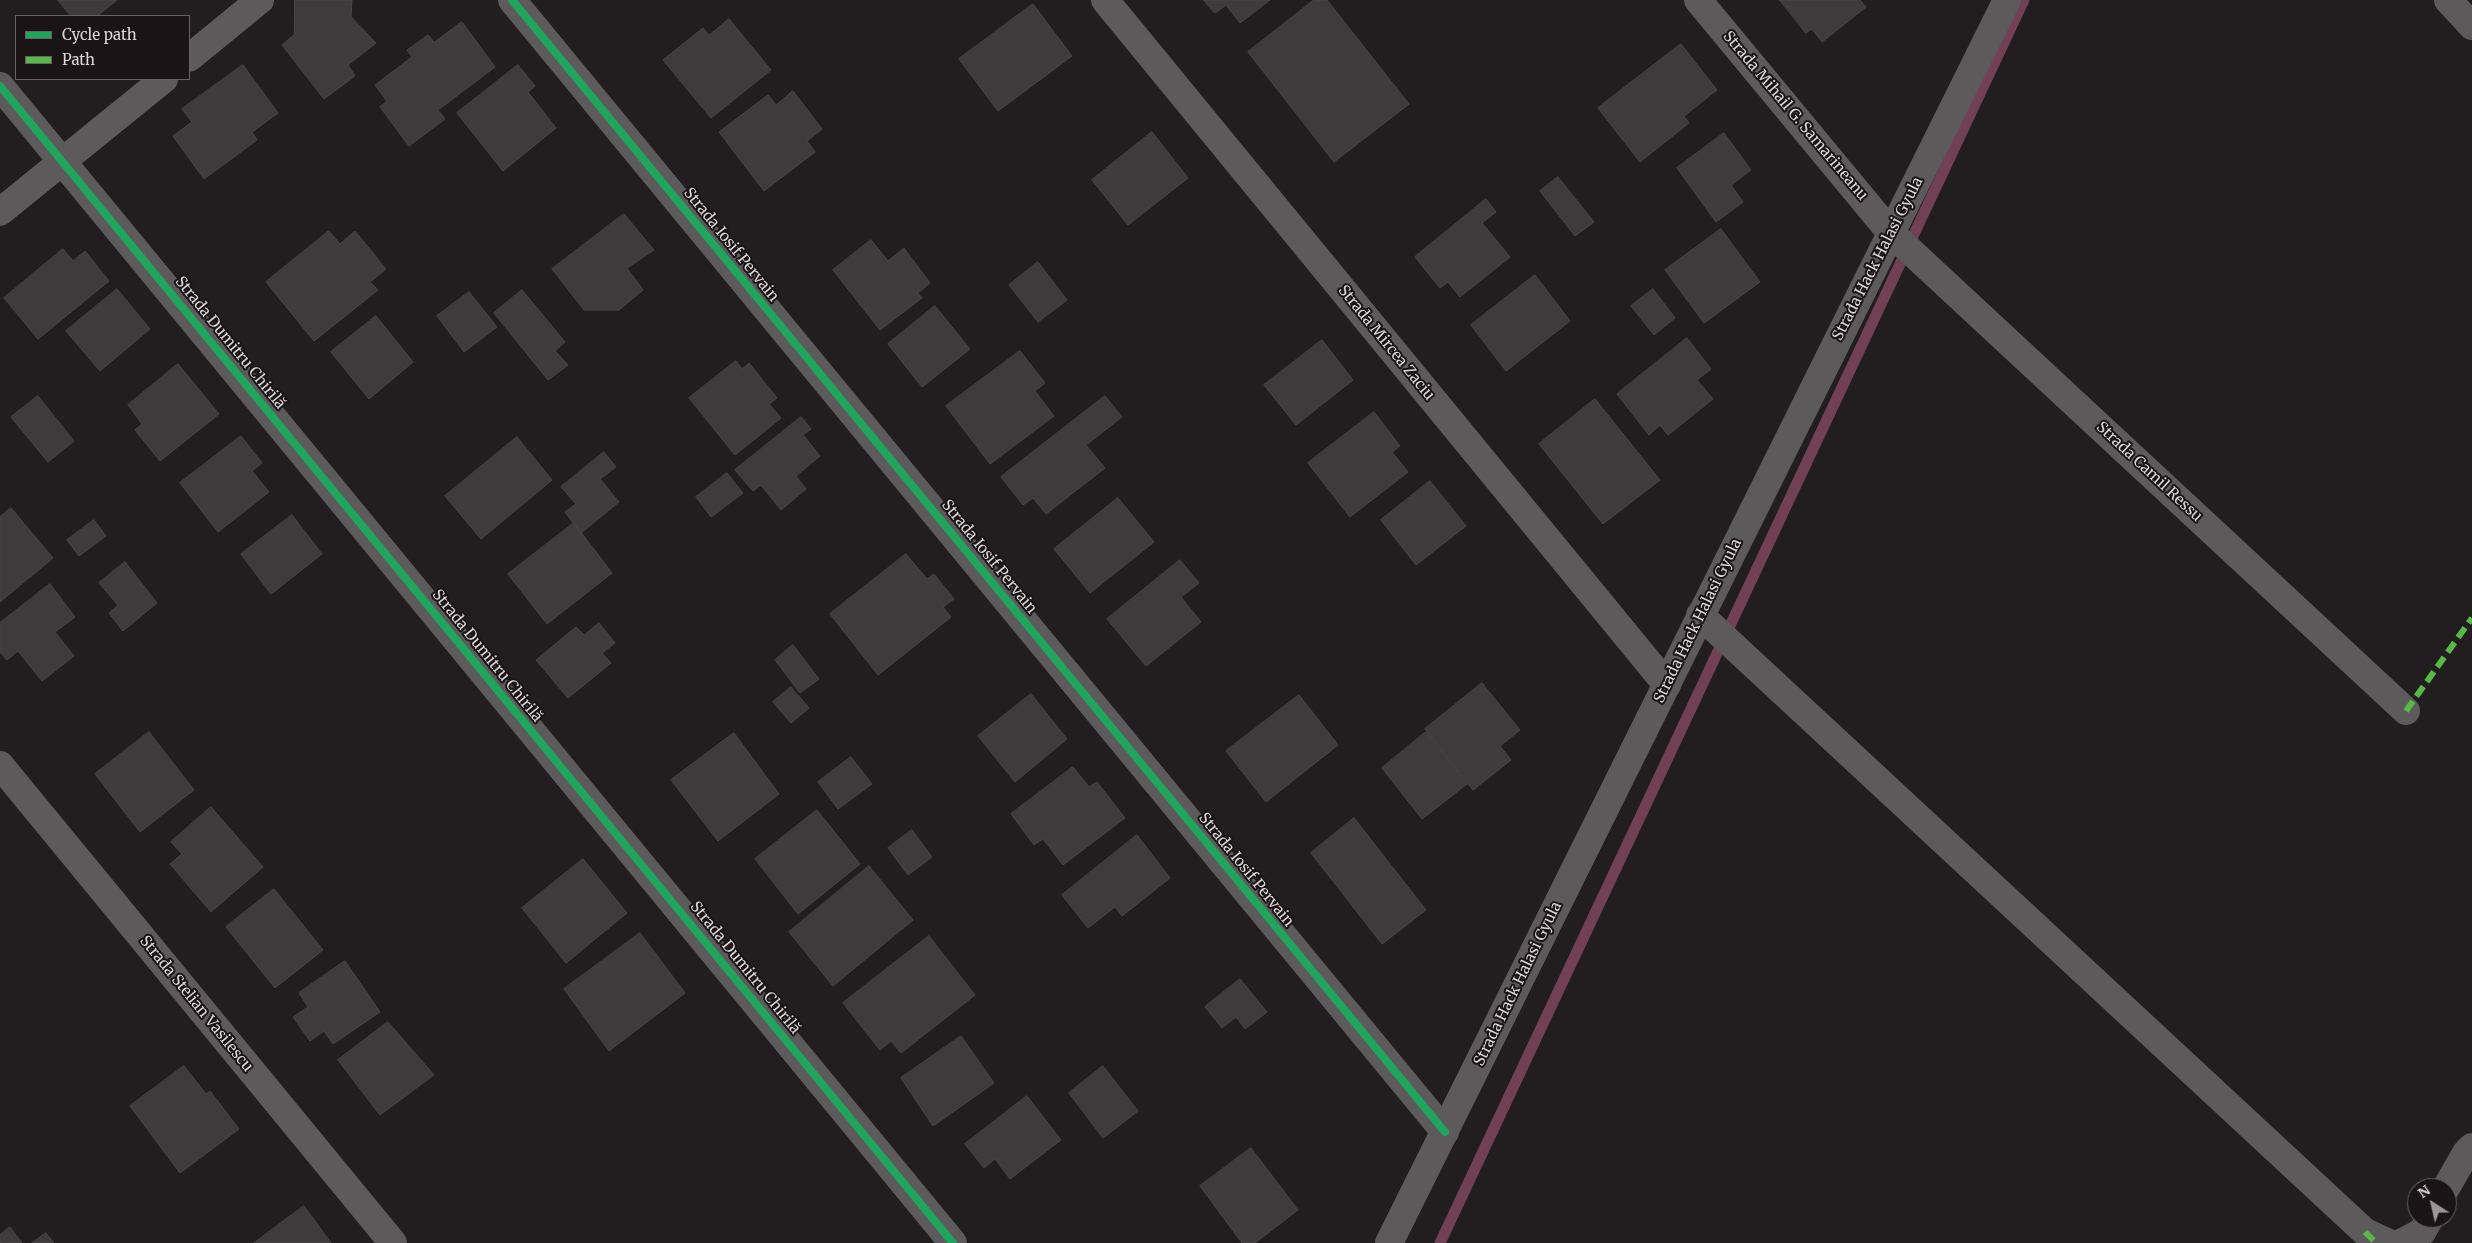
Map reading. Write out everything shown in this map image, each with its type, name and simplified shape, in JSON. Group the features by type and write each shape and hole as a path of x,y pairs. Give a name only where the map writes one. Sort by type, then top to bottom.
{"street":[{"path":"190,57 260,0"},
{"name":"Strada Iosif Pervain","path":"512,0 1445,1132"},
{"name":"Strada Mircea Zaciu","path":"1105,0 1667,685"},
{"name":"Strada Mihail G. Samarineanu","path":"1698,0 1891,232"},
{"name":"Strada Hack Halasi Gyula","path":"1389,1243 2007,0"},
{"path":"2448,0 2472,26"},
{"path":"0,212 163,80"},
{"name":"Strada Dumitru Chirilă","path":"0,86 953,1243"},
{"name":"Strada Camil Ressu","path":"1891,232 2406,711"},
{"path":"1700,615 2365,1232 2389,1243"},
{"name":"Strada Stelian Vasilescu","path":"0,765 393,1243"},
{"path":"2452,1178 2466,1153 2472,1147"},
{"path":"2401,1243 2422,1232 2424,1228"}],"building":[{"path":"58,0 117,0 98,15 70,15"},
{"path":"295,0 352,0 351,17 376,43 348,65 355,76 324,99 282,45 294,35"},
{"path":"1204,0 1270,0 1240,23 1226,5 1215,13"},
{"path":"1314,0 1327,0 1409,104 1334,162 1248,52"},
{"path":"1780,0 1860,0 1866,7 1822,42 1812,29 1806,33"},
{"path":"1033,4 1072,56 998,111 959,59"},
{"path":"729,19 771,70 711,118 663,60 703,28 709,35"},
{"path":"462,22 495,67 438,110 445,119 409,146 380,107 387,101 375,85 412,57 407,50 428,35 434,42"},
{"path":"1681,44 1717,90 1684,116 1689,123 1640,162 1598,108"},
{"path":"243,65 278,113 252,132 257,140 204,179 173,136 192,122 182,109"},
{"path":"518,65 535,86 528,92 556,128 503,171 457,113"},
{"path":"793,91 822,129 807,141 815,152 764,191 719,132 768,95 776,105"},
{"path":"1152,132 1188,178 1128,225 1092,180"},
{"path":"1724,133 1751,170 1731,185 1743,202 1716,222 1677,168"},
{"path":"1558,177 1594,222 1575,236 1540,191"},
{"path":"1486,199 1496,212 1482,223 1510,257 1460,297 1448,282 1440,288 1415,257"},
{"path":"624,214 654,250 627,268 643,290 619,310 584,310 552,269"},
{"path":"1721,229 1760,282 1704,323 1665,270"},
{"path":"329,231 340,244 355,231 386,269 370,282 378,290 314,341 266,282"},
{"path":"871,240 888,261 904,248 930,283 918,293 922,298 880,330 833,270"},
{"path":"63,249 73,261 85,251 109,281 38,339 4,298"},
{"path":"1038,262 1067,300 1038,322 1009,285"},
{"path":"1535,275 1570,321 1506,371 1471,325"},
{"path":"117,289 150,329 100,371 66,331"},
{"path":"1653,289 1675,318 1654,335 1631,306"},
{"path":"522,290 565,342 555,351 568,365 548,380 494,313"},
{"path":"469,292 497,327 464,352 437,316"},
{"path":"935,306 970,349 922,387 888,344"},
{"path":"376,316 413,362 369,399 331,352"},
{"path":"1687,338 1711,369 1697,380 1713,399 1668,435 1660,425 1649,435 1617,394"},
{"path":"1322,340 1353,380 1296,425 1264,385"},
{"path":"1020,351 1045,383 1035,391 1054,416 990,464 946,406"},
{"path":"736,361 742,369 749,363 777,398 769,404 781,418 735,455 689,398"},
{"path":"178,364 219,414 160,461 135,430 142,424 128,405"},
{"path":"38,396 74,441 48,462 11,417"},
{"path":"1105,396 1122,417 1086,445 1105,468 1046,514 1033,498 1023,505 1001,477"},
{"path":"1595,399 1660,480 1603,524 1539,444"},
{"path":"1374,412 1400,446 1392,452 1408,472 1350,517 1308,463"},
{"path":"801,417 811,429 803,435 820,456 796,476 806,489 781,510 761,485 753,491 735,470"},
{"path":"241,436 262,463 252,471 269,492 218,532 180,483"},
{"path":"517,437 552,480 481,539 445,496"},
{"path":"604,452 616,467 600,479 619,502 581,533 565,512 576,504 561,487"},
{"path":"727,473 743,493 711,517 696,497"},
{"path":"1430,481 1466,526 1416,565 1381,520"},
{"path":"1118,498 1154,542 1090,593 1054,549"},
{"path":"11,508 53,558 0,602 0,517"},
{"path":"292,515 322,554 271,594 241,554"},
{"path":"94,520 106,536 79,556 67,540"},
{"path":"574,523 612,573 547,624 508,574"},
{"path":"906,554 927,579 934,574 954,599 943,607 951,617 878,675 830,614"},
{"path":"1180,560 1199,583 1181,597 1201,622 1146,666 1107,619"},
{"path":"125,562 157,603 123,631 109,613 118,605 99,583"},
{"path":"50,584 75,617 55,632 74,656 42,681 18,651 7,660 0,652 0,623"},
{"path":"599,623 615,643 602,653 611,663 568,698 536,660 576,627 584,635"},
{"path":"793,645 819,679 800,693 775,660"},
{"path":"1482,683 1520,730 1500,746 1511,760 1473,790 1425,729"},
{"path":"791,687 809,708 791,723 773,702"},
{"path":"1031,694 1067,739 1015,782 978,736"},
{"path":"1299,695 1338,745 1266,802 1226,751"},
{"path":"149,732 194,790 140,832 95,774"},
{"path":"1426,732 1467,784 1422,819 1382,768"},
{"path":"734,733 779,794 718,841 671,780"},
{"path":"851,757 872,784 838,809 818,782"},
{"path":"1073,767 1089,787 1097,782 1125,818 1063,865 1043,839 1034,845 1011,814"},
{"path":"211,807 263,867 211,912 170,864 182,854 171,842"},
{"path":"817,810 860,864 798,914 755,859"},
{"path":"1354,818 1426,910 1382,944 1311,853"},
{"path":"912,830 932,857 908,875 888,848"},
{"path":"1137,835 1170,878 1122,916 1115,907 1088,928 1062,895"},
{"path":"583,859 627,913 566,963 522,908"},
{"path":"869,866 913,920 833,986 789,932"},
{"path":"274,889 323,950 275,988 226,927"},
{"path":"640,933 685,993 609,1051 564,989"},
{"path":"929,936 975,995 901,1053 891,1041 880,1050 843,1003"},
{"path":"345,961 380,1012 333,1044 324,1031 310,1041 293,1017 308,1007 299,993"},
{"path":"1240,979 1267,1012 1245,1029 1236,1017 1222,1028 1205,1007"},
{"path":"388,1022 434,1075 380,1115 338,1060"},
{"path":"961,1036 994,1083 933,1126 901,1078"},
{"path":"184,1066 206,1094 210,1091 239,1129 180,1173 130,1106"},
{"path":"1103,1066 1138,1111 1103,1138 1069,1093"},
{"path":"1027,1096 1061,1140 1010,1179 995,1159 984,1168 965,1144"},
{"path":"1251,1148 1298,1210 1255,1243 1242,1243 1200,1186"},
{"path":"304,1206 331,1243 254,1243"},
{"path":"10,1227 22,1243 0,1243 0,1235"},
{"path":"46,1233 54,1243 32,1243"}],"waterway":[{"path":"1440,1243 2024,0"}],"marked path":[{"path":"2406,711 2472,618"},
{"path":"2365,1232 2376,1243"}],"cycle path":[{"path":"512,0 1445,1132"},
{"path":"0,86 953,1243"}]}
